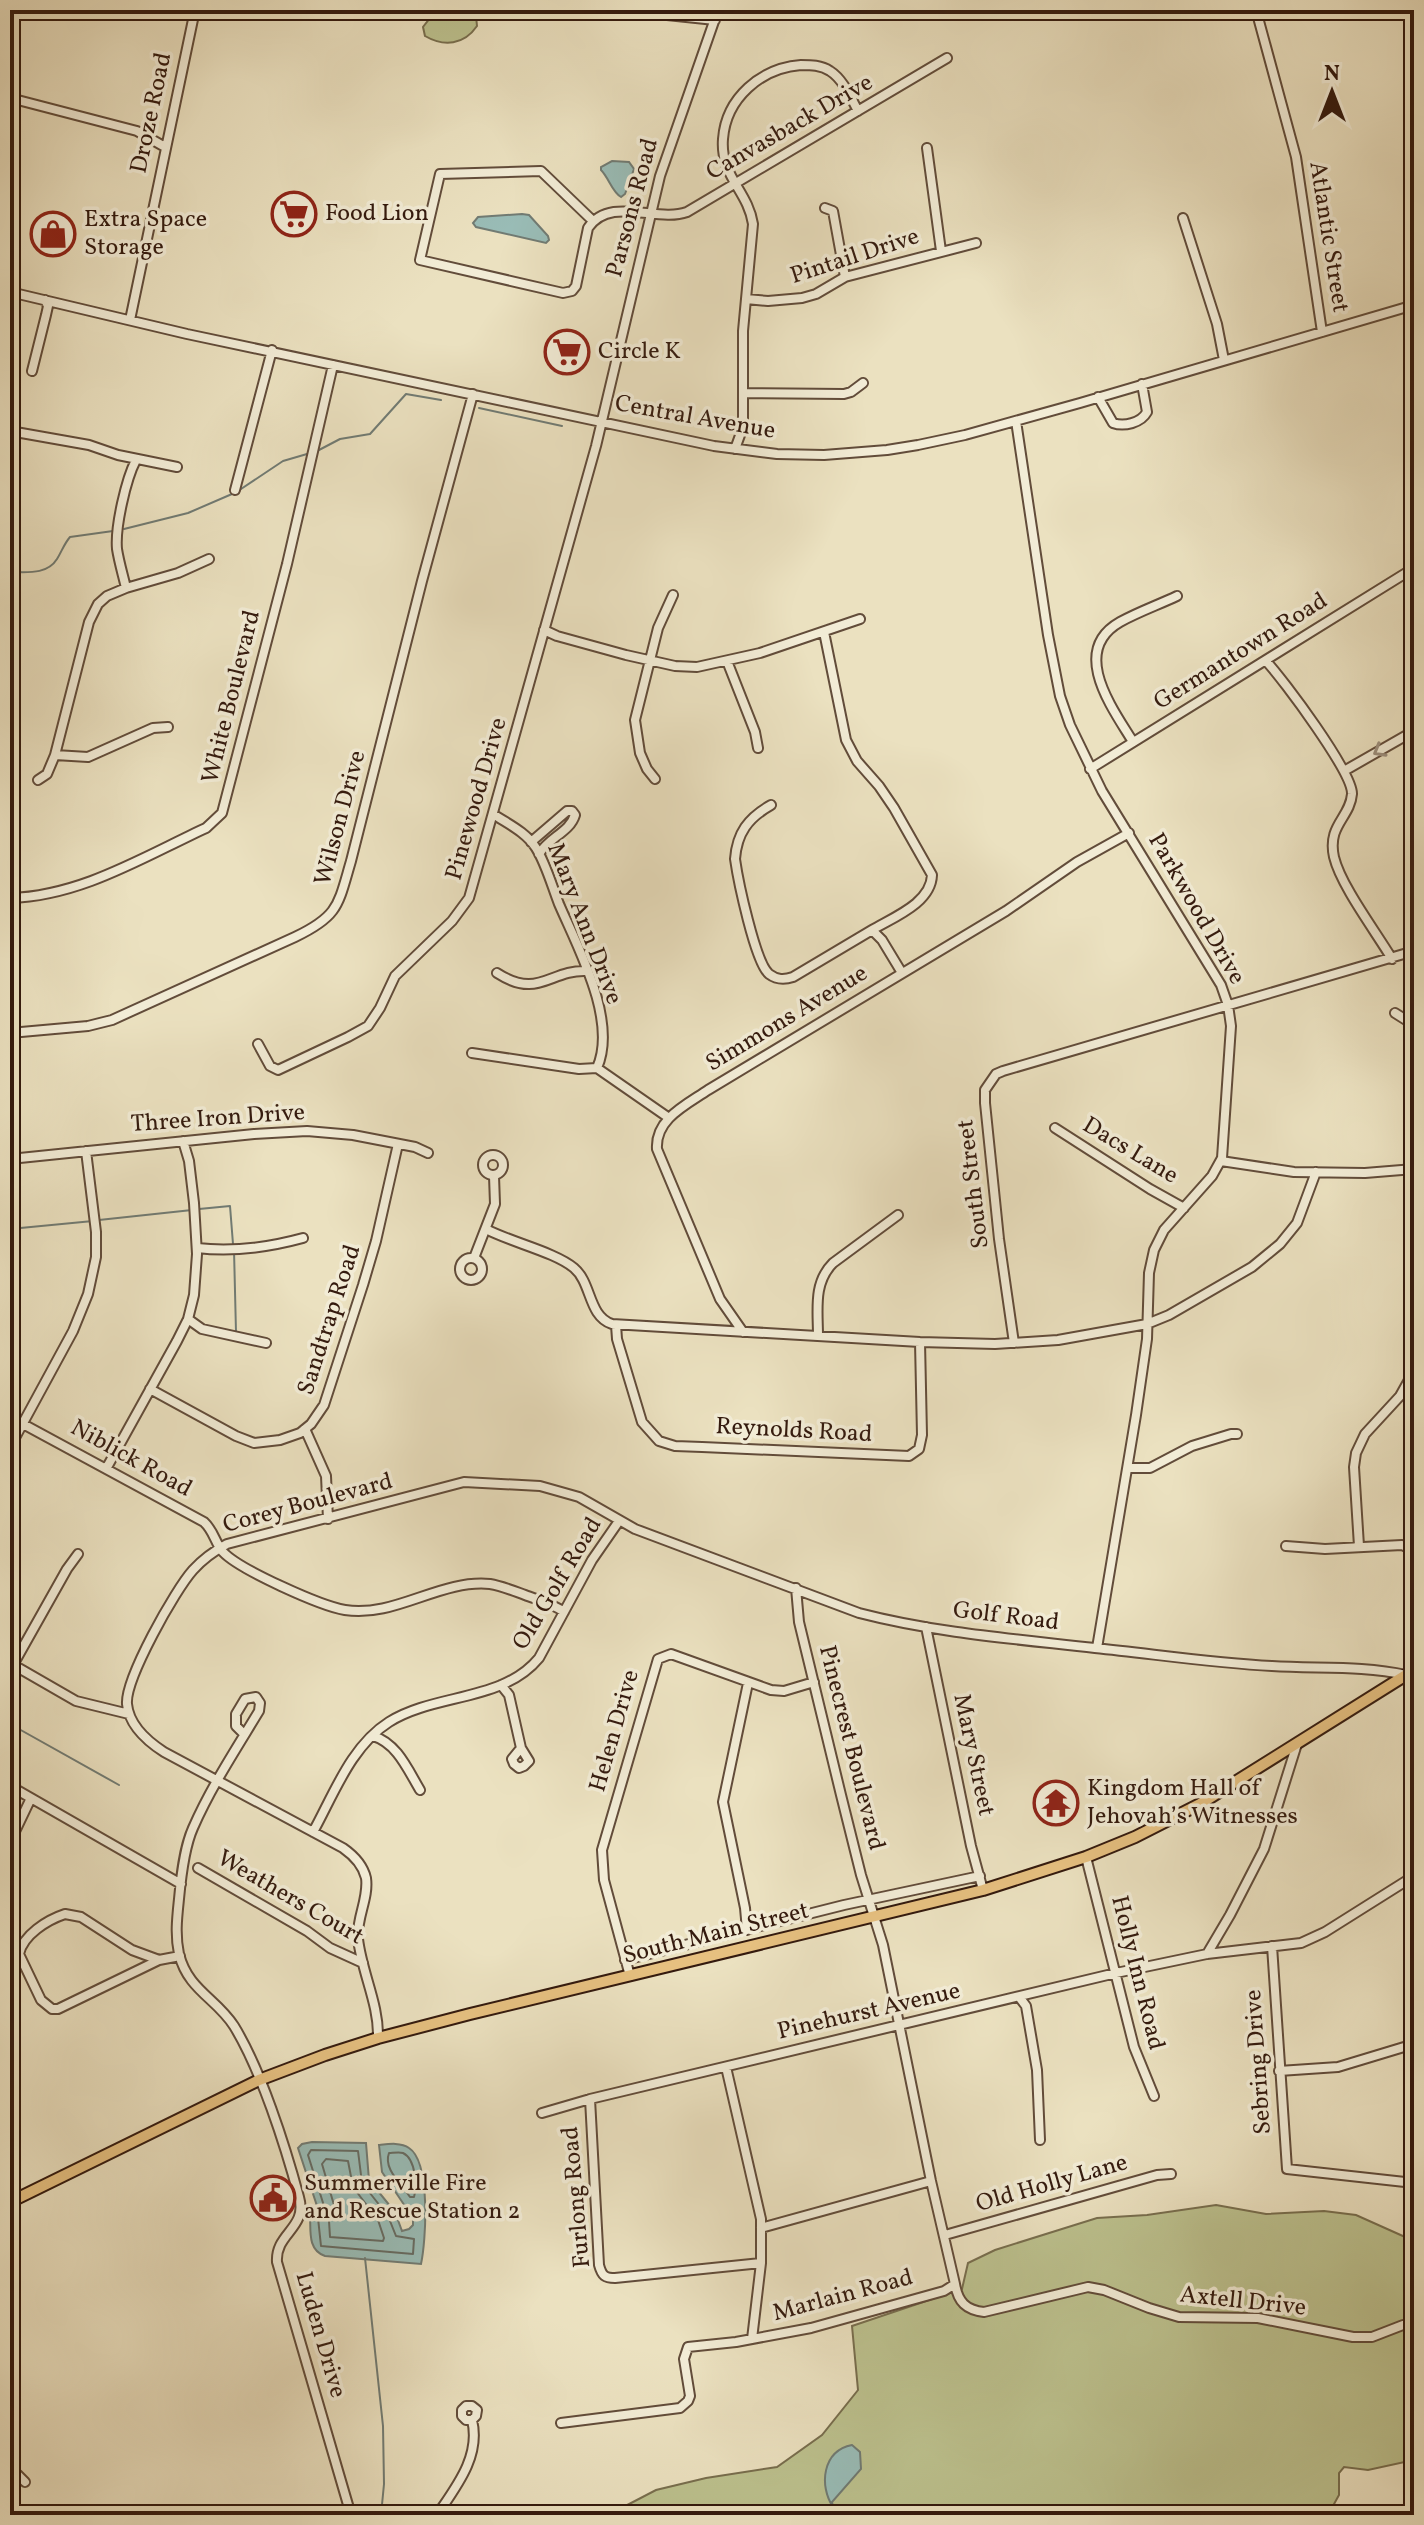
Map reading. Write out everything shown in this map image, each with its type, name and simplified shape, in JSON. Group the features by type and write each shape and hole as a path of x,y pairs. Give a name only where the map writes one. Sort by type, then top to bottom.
{"main road":[{"name":"South Main Street","path":"10,2202 259,2080 378,2038 983,1890 1086,1857 1168,1821 1410,1672"}],"street":[{"name":"Droze Road","path":"130,320 195,10"},
{"path":"619,10 715,20"},
{"name":"Parsons Road","path":"600,421 650,212 676,127 718,10"},
{"name":"Atlantic Street","path":"1256,10 1296,157 1322,332"},
{"name":"Canvasback Drive","path":"593,221 620,211 679,215 947,58"},
{"path":"735,449 743,427 742,351 753,224 723,155 726,122 743,91 772,71 807,65 824,68 838,77 858,111"},
{"path":"10,98 137,131 165,147"},
{"path":"927,148 941,251"},
{"path":"541,171 593,221 588,228 576,286 572,291 563,293 420,260 440,174 541,171"},
{"path":"825,208 833,211 845,277"},
{"path":"1183,218 1217,324 1224,360"},
{"name":"Pintail Drive","path":"746,299 795,300 816,294 845,277 976,243"},
{"name":"Central Avenue","path":"10,292 600,421 735,449 793,455 887,450 965,435 1414,305"},
{"path":"32,371 48,306 45,300"},
{"path":"235,490 272,350"},
{"name":"White Boulevard","path":"10,898 51,894 80,887 206,828 222,813 287,564 333,365"},
{"path":"743,393 844,394 863,383"},
{"path":"1098,397 1113,423 1121,425 1141,420 1147,412 1142,384"},
{"name":"Wilson Drive","path":"10,1033 88,1026 124,1015 316,927 332,914 345,885 473,394"},
{"name":"Pinewood Drive","path":"258,1044 270,1066 278,1070 368,1026 395,976 467,903 596,446 600,421"},
{"name":"Parkwood Drive","path":"1016,421 1057,681 1070,725 1090,769 1221,985 1228,1005 1231,1026 1221,1161"},
{"path":"10,431 89,445 136,460 177,467"},
{"path":"126,588 117,538 129,477 136,460"},
{"path":"38,780 47,774 55,755 94,609 107,596 178,573 209,559"},
{"name":"Germantown Road","path":"1090,769 1414,568"},
{"path":"655,779 640,753 635,727 637,706 658,628 673,595"},
{"path":"1133,742 1098,676 1098,648 1111,628 1120,622 1177,596"},
{"path":"544,630 650,661 682,667 727,661 860,619"},
{"path":"771,805 758,812 743,829 736,843 735,859 758,953 768,973 780,979 793,977 925,896 932,886 932,875 894,808 857,761 846,740 824,632"},
{"path":"727,661 755,732 758,748"},
{"path":"1266,661 1295,694 1344,771 1352,792 1333,836 1335,859 1392,959"},
{"path":"55,755 88,757 153,728 168,727"},
{"path":"1344,771 1414,731"},
{"path":"531,842 567,811 575,815 573,822 548,842 539,854"},
{"name":"Mary Ann Drive","path":"493,814 531,842 539,854 587,971 602,1029 597,1068"},
{"name":"Simmons Avenue","path":"669,1118 708,1090 1006,911 1077,862 1129,833"},
{"path":"872,930 882,940 902,973"},
{"name":"South Street","path":"1014,1343 999,1239 985,1090 996,1074 1414,951"},
{"path":"497,973 509,981 539,984 577,970 587,971"},
{"path":"1395,1013 1414,1025"},
{"path":"472,1053 579,1069 597,1068 669,1118 658,1135 657,1149 720,1299 743,1332"},
{"name":"Dacs Lane","path":"1055,1128 1184,1208"},
{"name":"Three Iron Drive","path":"10,1159 307,1131 398,1144 428,1153"},
{"path":"106,1469 188,1319 196,1286 197,1248 189,1161 183,1141"},
{"name":"Sandtrap Road","path":"150,1389 254,1443 274,1442 305,1429 320,1412 330,1389 376,1241 398,1144"},
{"path":"10,1447 78,1322 93,1276 96,1232 86,1151"},
{"path":"1097,1648 1129,1468 1147,1339 1149,1273 1154,1250 1164,1230 1212,1176 1221,1161 1294,1172 1365,1173 1414,1169"},
{"path":"486,1229 572,1266 589,1292 597,1314 605,1322 616,1325 920,1342 1058,1340 1147,1324 1169,1315 1252,1267 1280,1244 1297,1223 1316,1172"},
{"path":"474,1258 495,1204 494,1176"},
{"path":"818,1336 818,1294 824,1272 898,1215"},
{"path":"197,1248 227,1249 303,1238"},
{"path":"188,1319 202,1329 266,1343"},
{"name":"Reynolds Road","path":"616,1325 642,1422 652,1436 667,1444 909,1456 919,1449 922,1435 920,1342"},
{"path":"1359,1546 1354,1467 1356,1453 1365,1434 1400,1396 1414,1371"},
{"name":"Niblick Road","path":"23,1424 204,1522 215,1536 219,1548 250,1571 343,1610 374,1610 447,1589 492,1584 564,1612"},
{"path":"305,1429 326,1476 328,1519"},
{"path":"1129,1468 1150,1468 1192,1446 1237,1434"},
{"name":"Corey Boulevard","path":"129,1714 127,1694 135,1670 182,1584 205,1558 236,1541 464,1482 499,1482 559,1490 579,1497 619,1521"},
{"name":"Golf Road","path":"619,1521 859,1613 926,1627 1269,1666 1410,1672"},
{"name":"Old Golf Road","path":"313,1832 351,1761 390,1722 407,1713 501,1685 534,1664 592,1560 619,1521"},
{"path":"1286,1546 1311,1549 1402,1545 1414,1551"},
{"path":"78,1554 11,1664 76,1701 129,1714 151,1743 178,1761 350,1853 365,1873 365,1896 358,1927 363,1963 378,2022 378,2038"},
{"name":"Pinecrest Boulevard","path":"796,1588 797,1613 868,1900 883,1945 955,2284"},
{"name":"Mary Street","path":"926,1627 971,1846 983,1890"},
{"name":"Helen Drive","path":"630,1976 604,1880 602,1850 658,1659 671,1654 771,1690 784,1691 814,1682"},
{"path":"747,1930 723,1802 748,1683"},
{"path":"501,1685 509,1695 521,1748"},
{"path":"159,1960 132,1950 74,1914 60,1915 38,1929 25,1940 19,1954 41,2000 52,2009 72,2003 159,1960 180,1956 175,1932 192,1830 244,1734"},
{"path":"373,1736 385,1740 396,1752 420,1790"},
{"path":"1207,1954 1264,1849 1297,1744"},
{"path":"10,1786 181,1884"},
{"path":"10,1842 31,1798"},
{"name":"Holly Inn Road","path":"1086,1857 1134,2047 1154,2096"},
{"name":"Weathers Court","path":"198,1868 307,1931 330,1948 363,1963"},
{"path":"625,1960 868,1900 980,1876"},
{"name":"Pinehurst Avenue","path":"542,2113 1116,1973 1207,1954 1301,1943 1317,1937 1414,1876"},
{"name":"Sebring Drive","path":"1272,1946 1287,2169 1414,2183"},
{"name":"Luden Drive","path":"180,1956 193,1984 233,2024 259,2080 300,2206 298,2222 279,2247 277,2262 351,2515"},
{"path":"1020,1998 1026,2006 1037,2070 1040,2140"},
{"path":"1279,2071 1338,2067 1414,2044"},
{"path":"726,2067 761,2228 761,2263 752,2339"},
{"name":"Furlong Road","path":"590,2099 594,2194 602,2275 615,2278 761,2263"},
{"name":"Old Holly Lane","path":"945,2235 1157,2175 1171,2174"},
{"path":"761,2228 931,2181"},
{"name":"Marlain Road","path":"561,2423 680,2408 690,2396 684,2359 688,2347 811,2328 944,2291 955,2284"},
{"name":"Axtell Drive","path":"955,2284 961,2302 969,2309 984,2312 1088,2287 1179,2317 1258,2318 1363,2337 1372,2337 1403,2325"},
{"path":"437,2515 472,2456 476,2439 472,2420"},
{"path":"10,2460 25,2482"}],"green space":[{"path":"470,10 476,16 477,26 466,37 446,43 425,36 423,27 434,13"},
{"path":"1216,2205 1266,2214 1324,2211 1356,2215 1414,2241 1414,2460 1368,2470 1344,2467 1339,2473 1339,2495 1328,2515 608,2515 656,2490 706,2478 777,2467 822,2435 858,2390 852,2326 962,2289 968,2263 995,2250 1097,2218 1147,2215"}],"water":[{"path":"612,161 629,162 634,169 621,197 601,170"},
{"path":"529,215 548,236 546,243 476,227 473,223 478,217"},
{"path":"312,2142 366,2143 369,2180 395,2212 402,2231 413,2225 413,2218 382,2172 379,2145 398,2144 409,2148 416,2156 424,2185 421,2264 325,2256 315,2249 311,2239 310,2214 317,2206 298,2148"},
{"path":"852,2445 860,2452 861,2469 832,2502 833,2507 826,2489 826,2470 834,2454"}],"waterway":[{"path":"319,450 340,439 370,434 406,394 441,400"},
{"path":"479,408 562,426"},
{"path":"238,491 283,461 307,454"},
{"path":"124,529 188,513 232,494"},
{"path":"10,572 36,572 48,568 70,537 113,531"},
{"path":"199,1209 230,1206 233,1244"},
{"path":"99,1220 192,1210"},
{"path":"10,1229 93,1221"},
{"path":"234,1250 236,1332"},
{"path":"10,1724 119,1785"},
{"path":"365,2258 383,2426 381,2515"}],"place":[{"name":"Food Lion","path":"294,214"},
{"name":"Extra Space Storage","path":"53,234"},
{"name":"Circle K","path":"567,352"},
{"name":"Kingdom Hall of Jehovah’s Witnesses","path":"1056,1803"},
{"name":"Summerville Fire and Rescue Station 2","path":"273,2198"}]}
